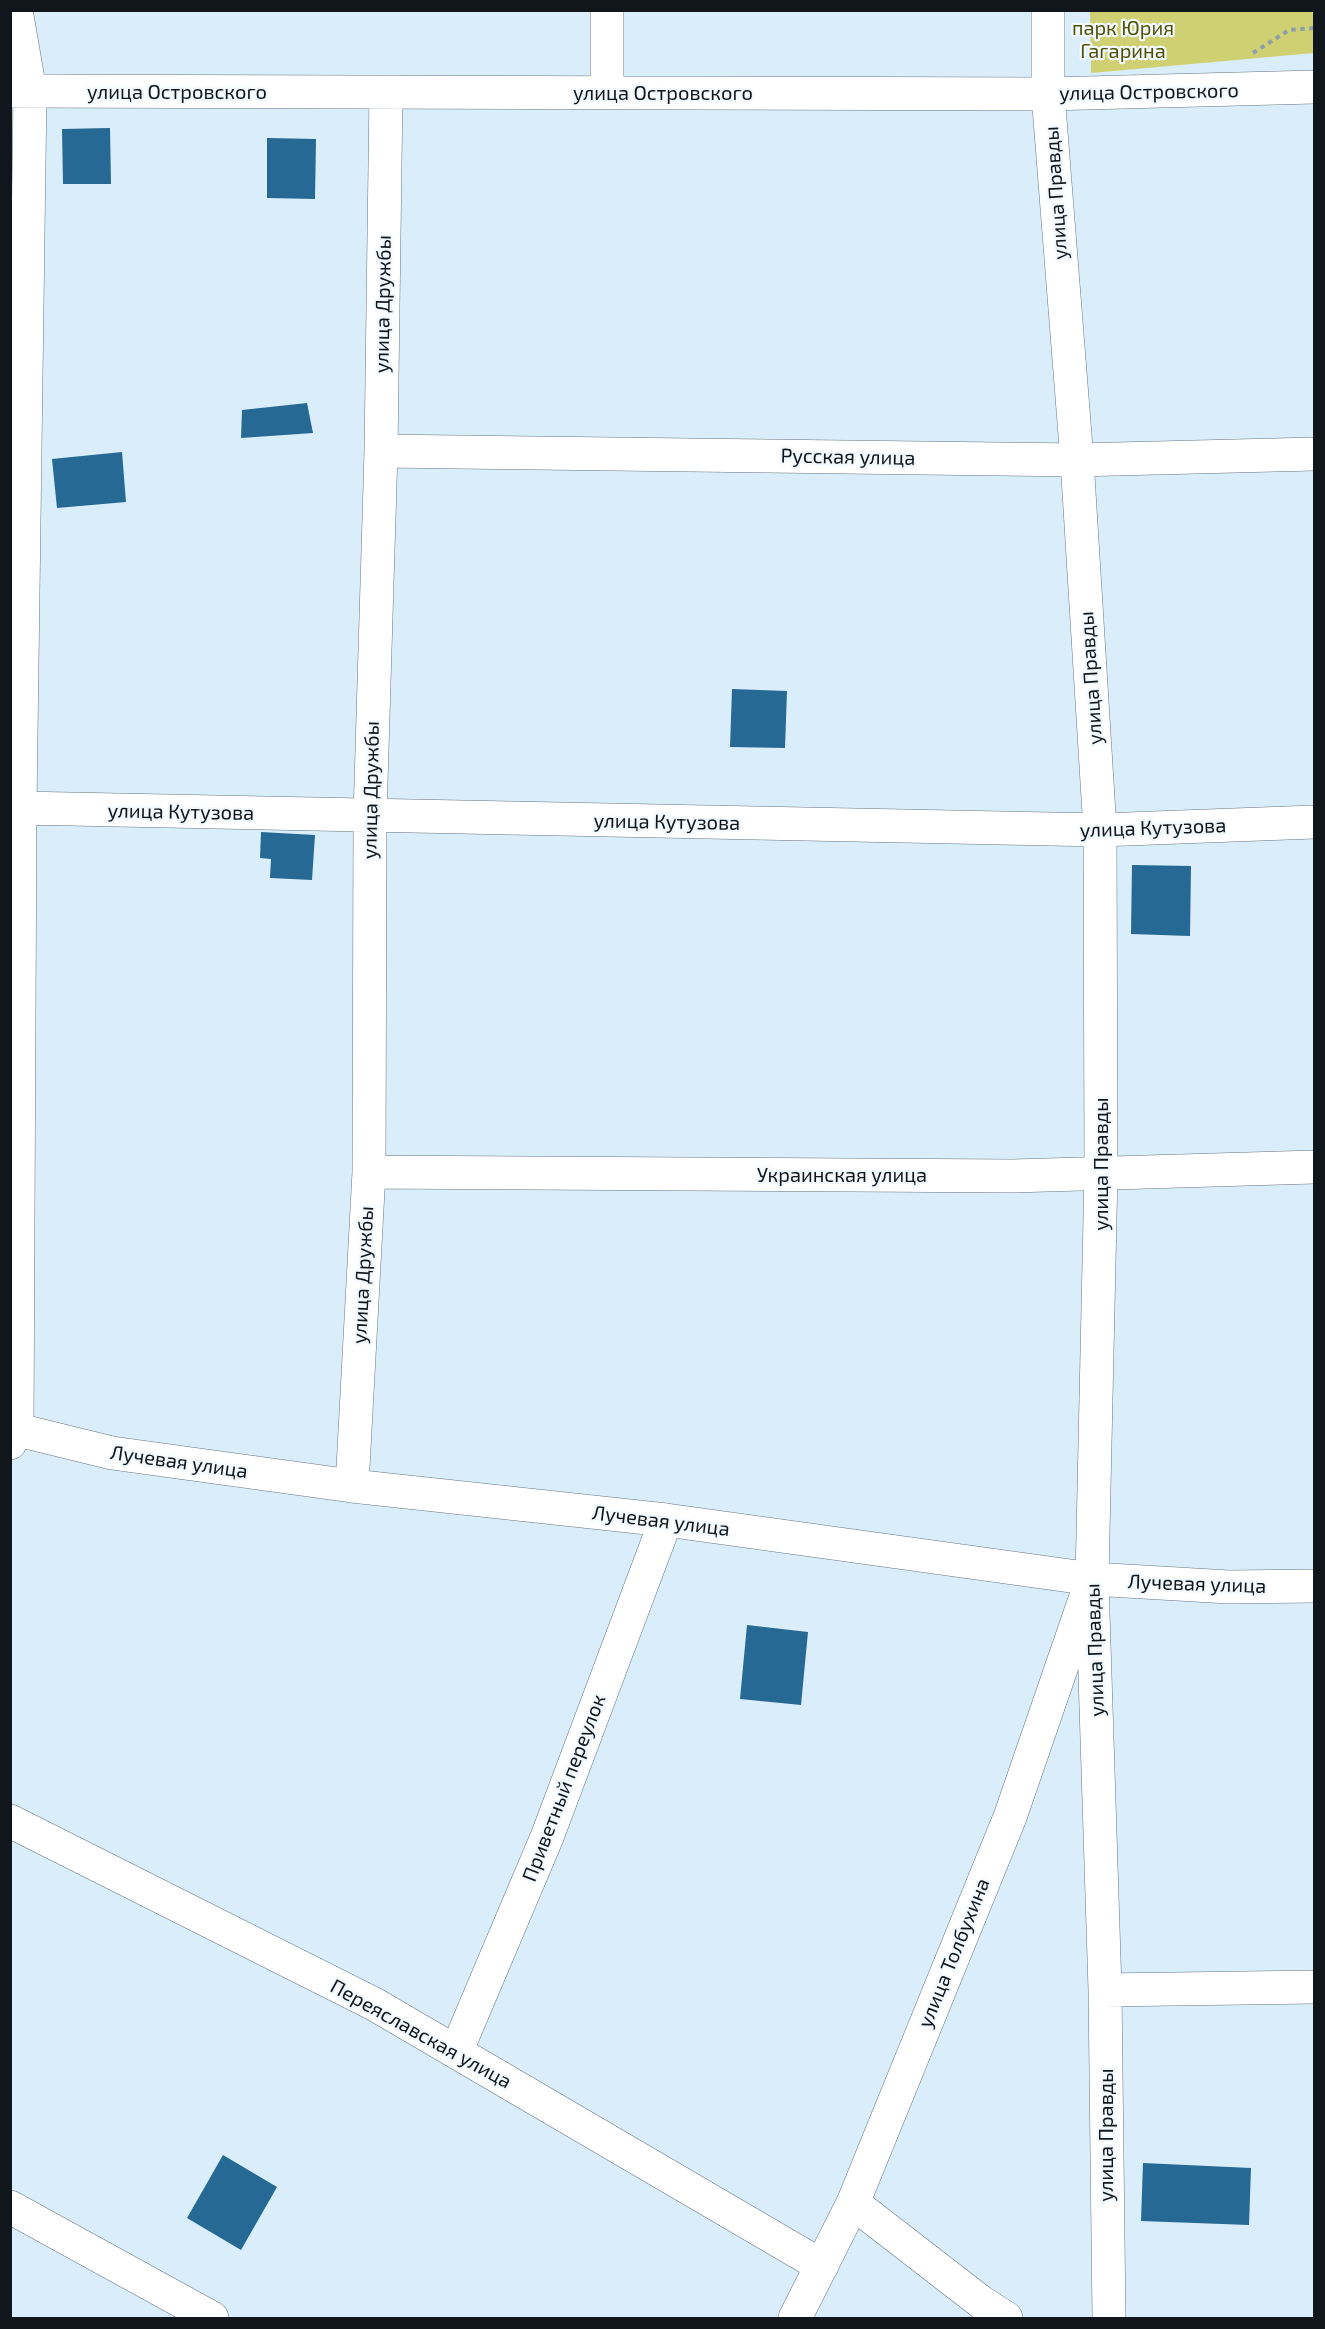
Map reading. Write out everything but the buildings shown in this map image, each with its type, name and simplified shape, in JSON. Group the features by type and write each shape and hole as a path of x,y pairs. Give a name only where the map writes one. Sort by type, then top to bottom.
{"main road":[{"path":"12,1433 20,808 20,91 16,10"},
{"path":"607,10 607,92"},
{"name":"улица Правды","path":"1048,10 1048,94 1077,460 1100,830 1101,1172 1092,1579 1105,1990 1109,2319"},
{"name":"улица Островского","path":"20,91 1048,94 1314,87"},
{"name":"улица Дружбы","path":"352,1486 369,1172 370,816 381,451 386,93"},
{"name":"Русская улица","path":"381,451 1077,460 1314,454"},
{"name":"улица Кутузова","path":"20,808 1100,830 1314,822"},
{"name":"Украинская улица","path":"369,1172 1002,1176 1314,1167"},
{"name":"Лучевая улица","path":"12,1433 112,1453 352,1486 666,1520 1092,1579 1229,1587 1314,1586"},
{"name":"Приветный переулок","path":"456,2052 548,1837 666,1520"},
{"name":"улица Толбухина","path":"795,2319 853,2203 1010,1817 1092,1579"},
{"name":"Переяславская улица","path":"10,1821 374,2004 822,2266"},
{"path":"1105,1990 1314,1987"},
{"path":"853,2203 1006,2319"},
{"path":"10,2207 212,2319"}],"green space":[{"name":"парк Юрия Гагарина","path":"1090,11 1314,11 1314,53 1091,73"}]}
